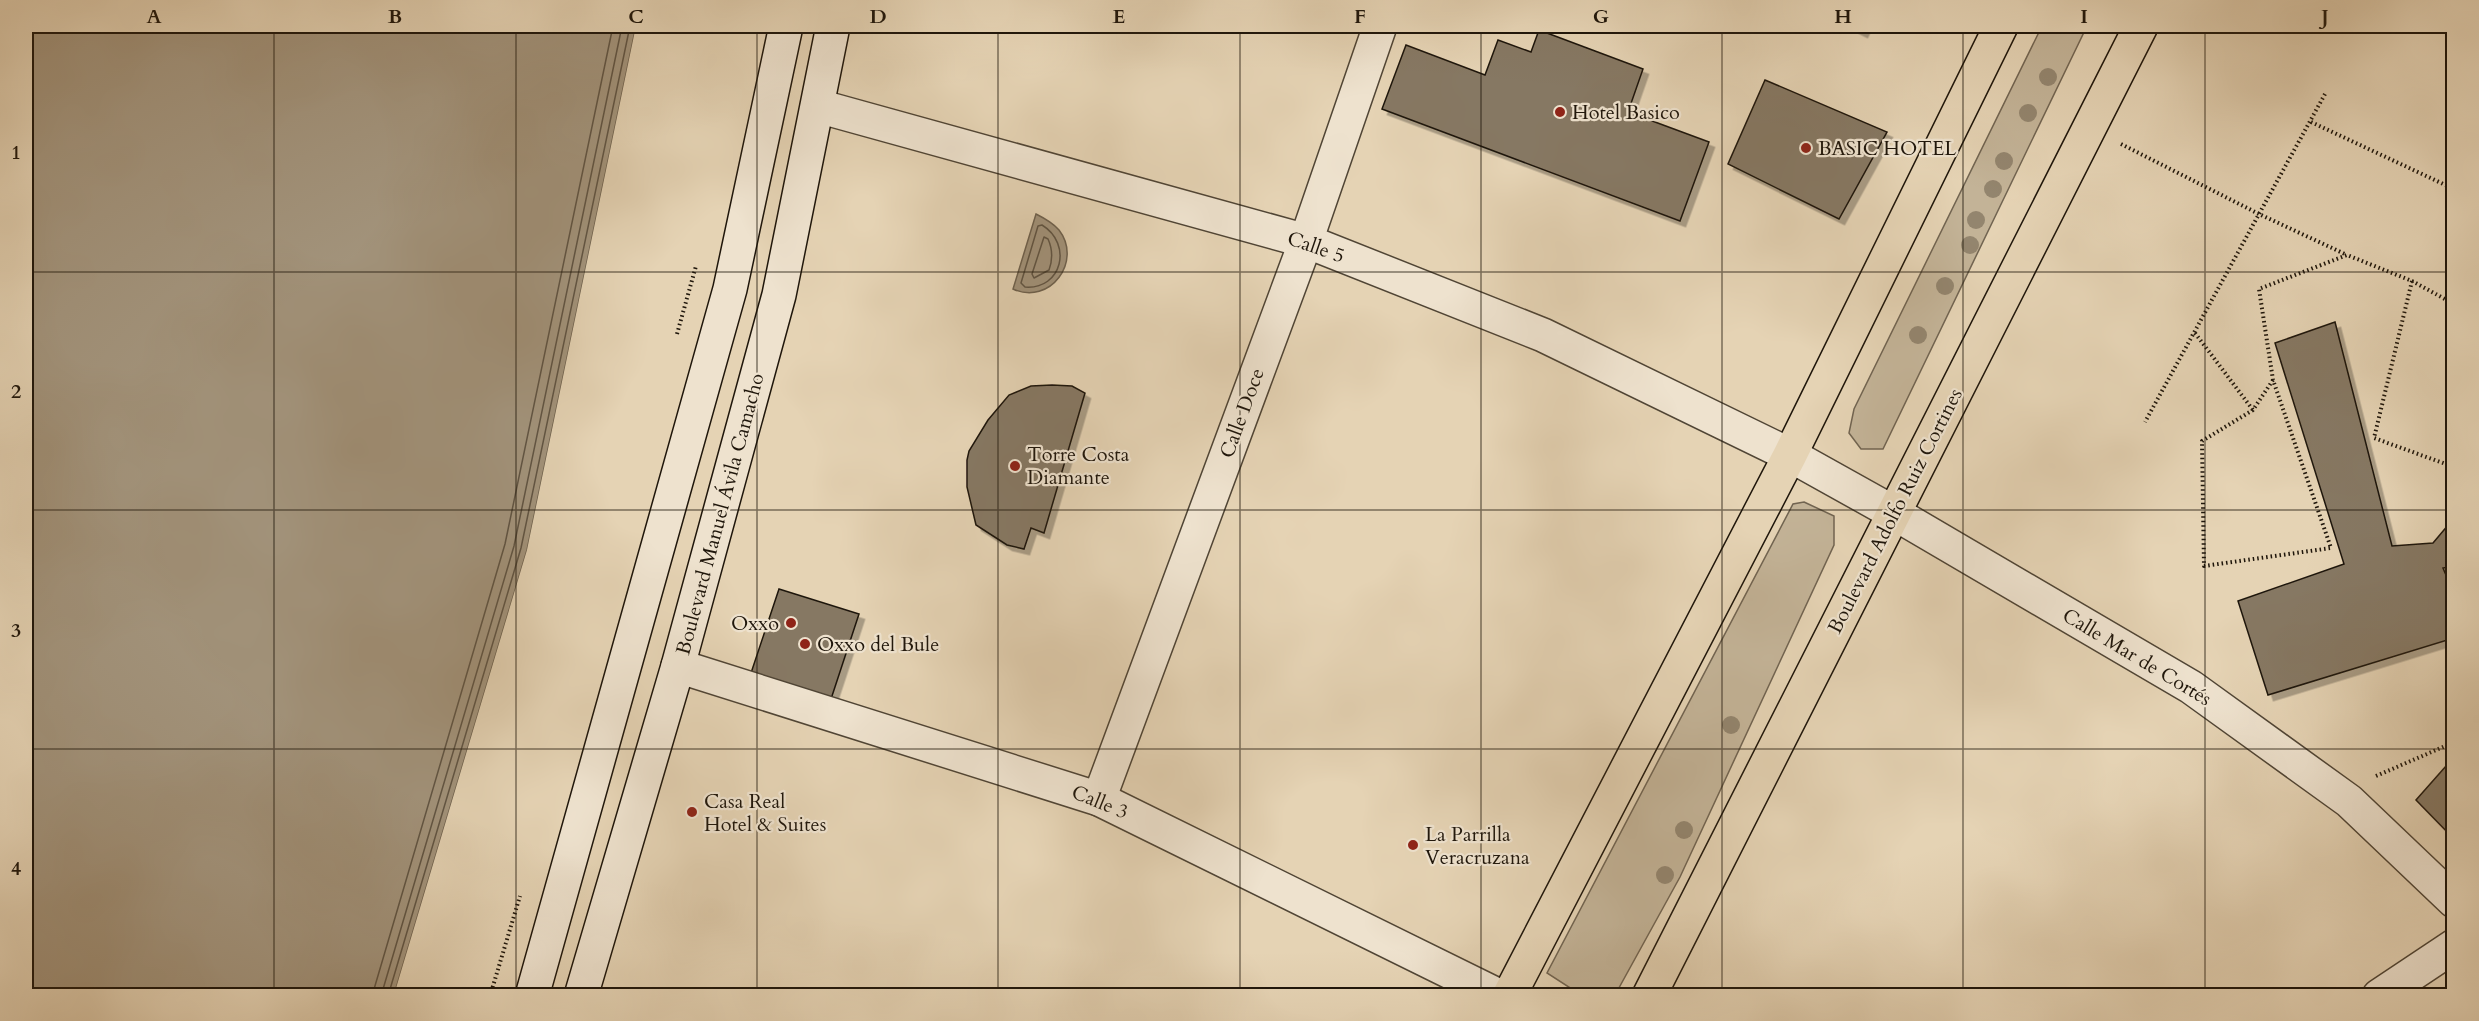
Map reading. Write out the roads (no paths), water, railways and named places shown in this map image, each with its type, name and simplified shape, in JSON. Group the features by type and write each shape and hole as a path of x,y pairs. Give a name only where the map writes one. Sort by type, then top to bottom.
{"main road":[{"path":"1509,996 1790,455 2001,26"},
{"name":"Boulevard Adolfo Ruiz Cortines","path":"1648,996 2141,26"}],"street":[{"path":"532,996 730,289 786,26"},
{"name":"Boulevard Manuel Ávila Camacho","path":"580,996 678,666 779,295 833,26"},
{"name":"Calle Doce","path":"1099,799 1305,241 1380,26"},
{"name":"Calle 5","path":"818,106 1305,241 1543,336 1790,455"},
{"name":"Calle Mar de Cortés","path":"1790,455 1894,513 2191,687 2349,801 2454,901"},
{"name":"Calle 3","path":"678,666 1099,799 1499,996"},
{"path":"2379,996 2454,946"}],"water":[{"path":"26,26 636,26 527,550 394,995 26,995"},
{"path":"1036,214 1059,230 1065,242 1067,255 1065,267 1059,278 1050,286 1027,293 1013,289"}],"place":[{"name":"Hotel Basico","path":"1560,112"},
{"name":"BASIC HOTEL","path":"1806,148"},
{"name":"Torre Costa Diamante","path":"1015,466"},
{"name":"Oxxo","path":"791,623"},
{"name":"Oxxo del Bule","path":"805,644"},
{"name":"Casa Real Hotel & Suites","path":"692,812"},
{"name":"La Parrilla Veracruzana","path":"1413,845"}]}
